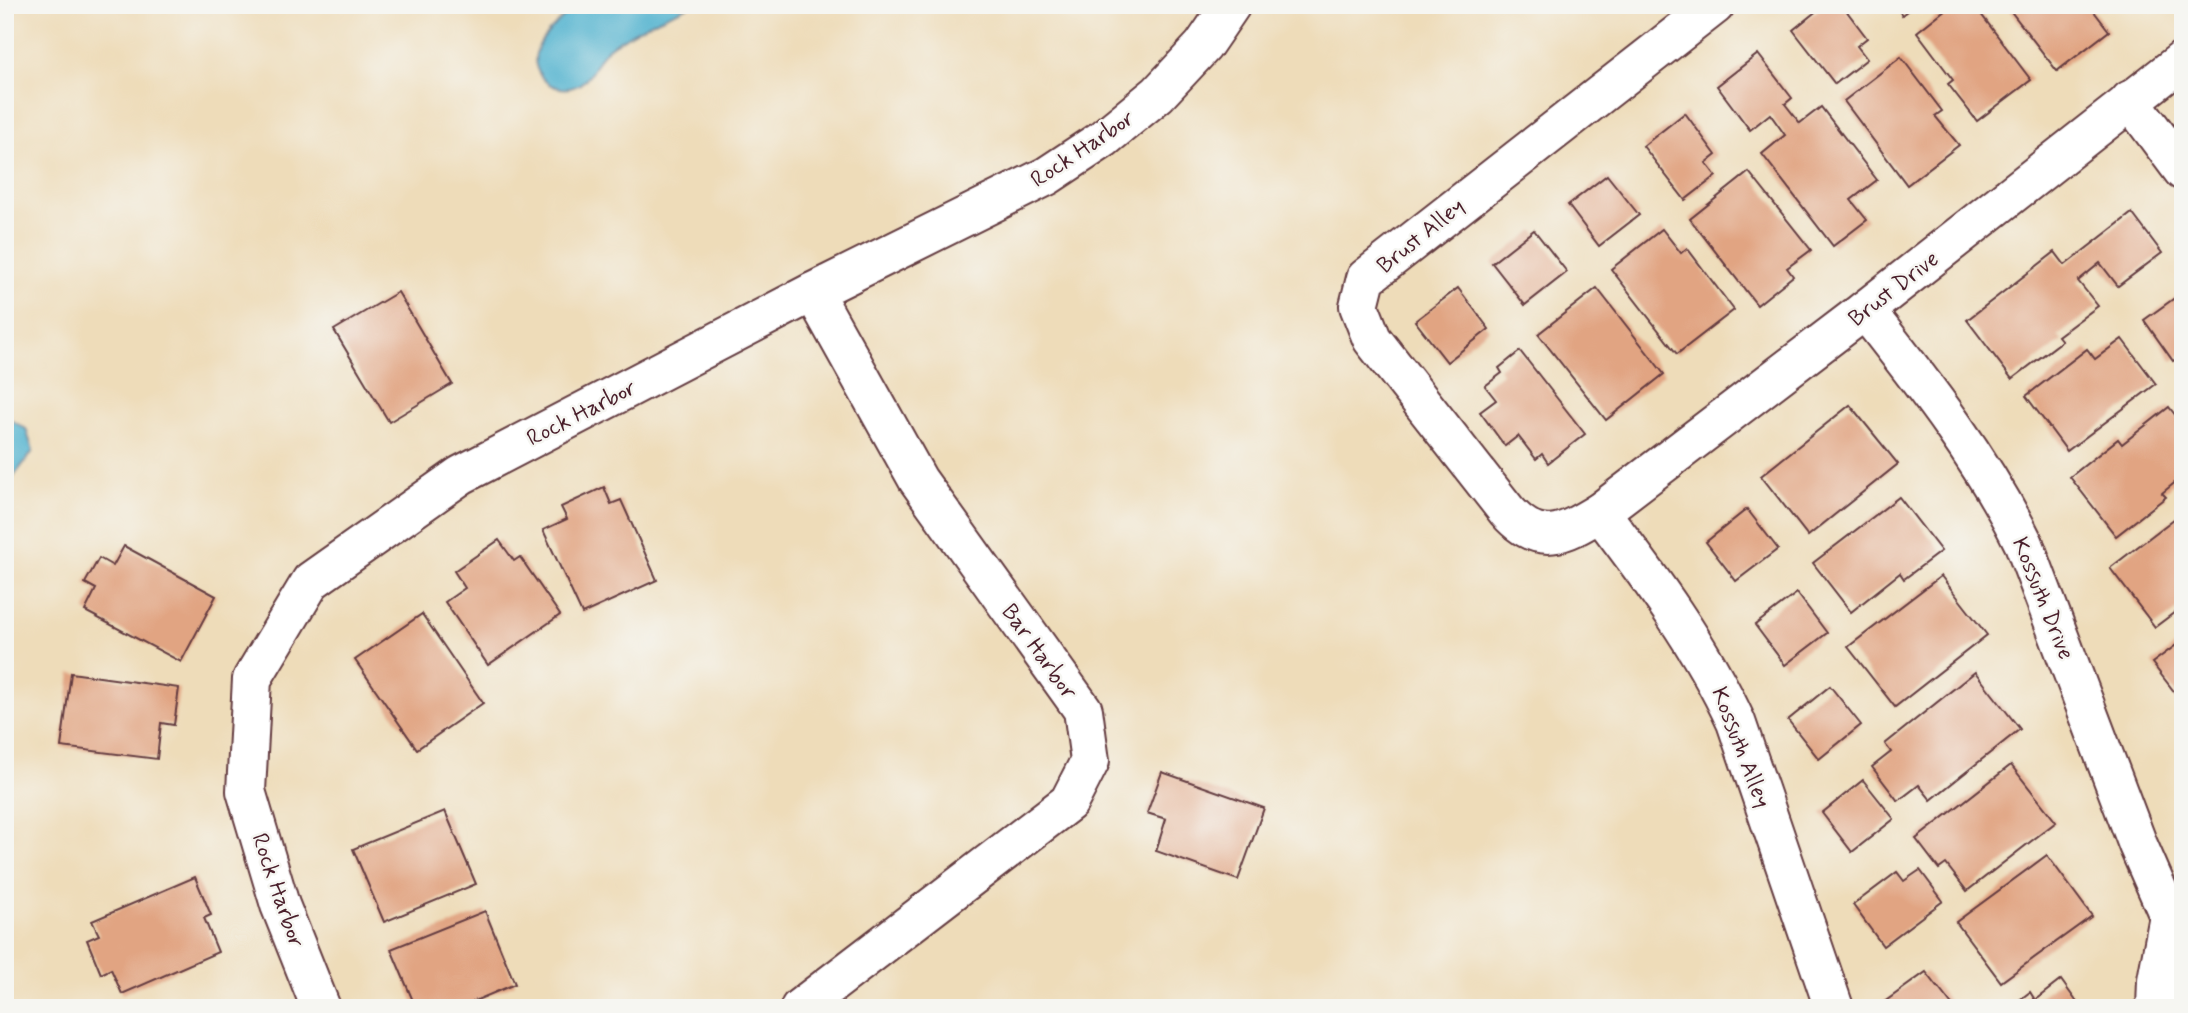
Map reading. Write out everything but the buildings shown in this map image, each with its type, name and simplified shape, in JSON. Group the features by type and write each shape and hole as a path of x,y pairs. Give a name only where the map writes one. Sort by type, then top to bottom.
{"street":[{"name":"Rock Harbor","path":"321,1008 280,905 246,791 251,679 311,581 461,475 813,292 1047,176 1103,138 1167,85 1203,46 1231,5"},
{"name":"Brust Alley","path":"1600,512 1568,530 1551,535 1533,533 1515,521 1372,339 1359,306 1362,291 1366,278 1383,263 1715,5"},
{"name":"Brust Drive","path":"1600,512 1865,310 2183,60"},
{"path":"2130,100 2183,171"},
{"name":"Bar Harbor","path":"800,1008 1069,802 1090,761 1083,710 918,480 813,292"},
{"name":"Kossuth Drive","path":"1865,310 1950,419 2000,496 2024,544 2138,845 2176,921 2157,980 2156,1008"},
{"name":"Kossuth Alley","path":"1600,512 1670,605 1715,676 1740,734 1835,1008"}],"water":[{"path":"576,5 691,5 648,24 612,45 579,85 558,88 541,76 535,60 541,42"},
{"path":"9,419 26,429 33,451 5,488 5,420"}]}
